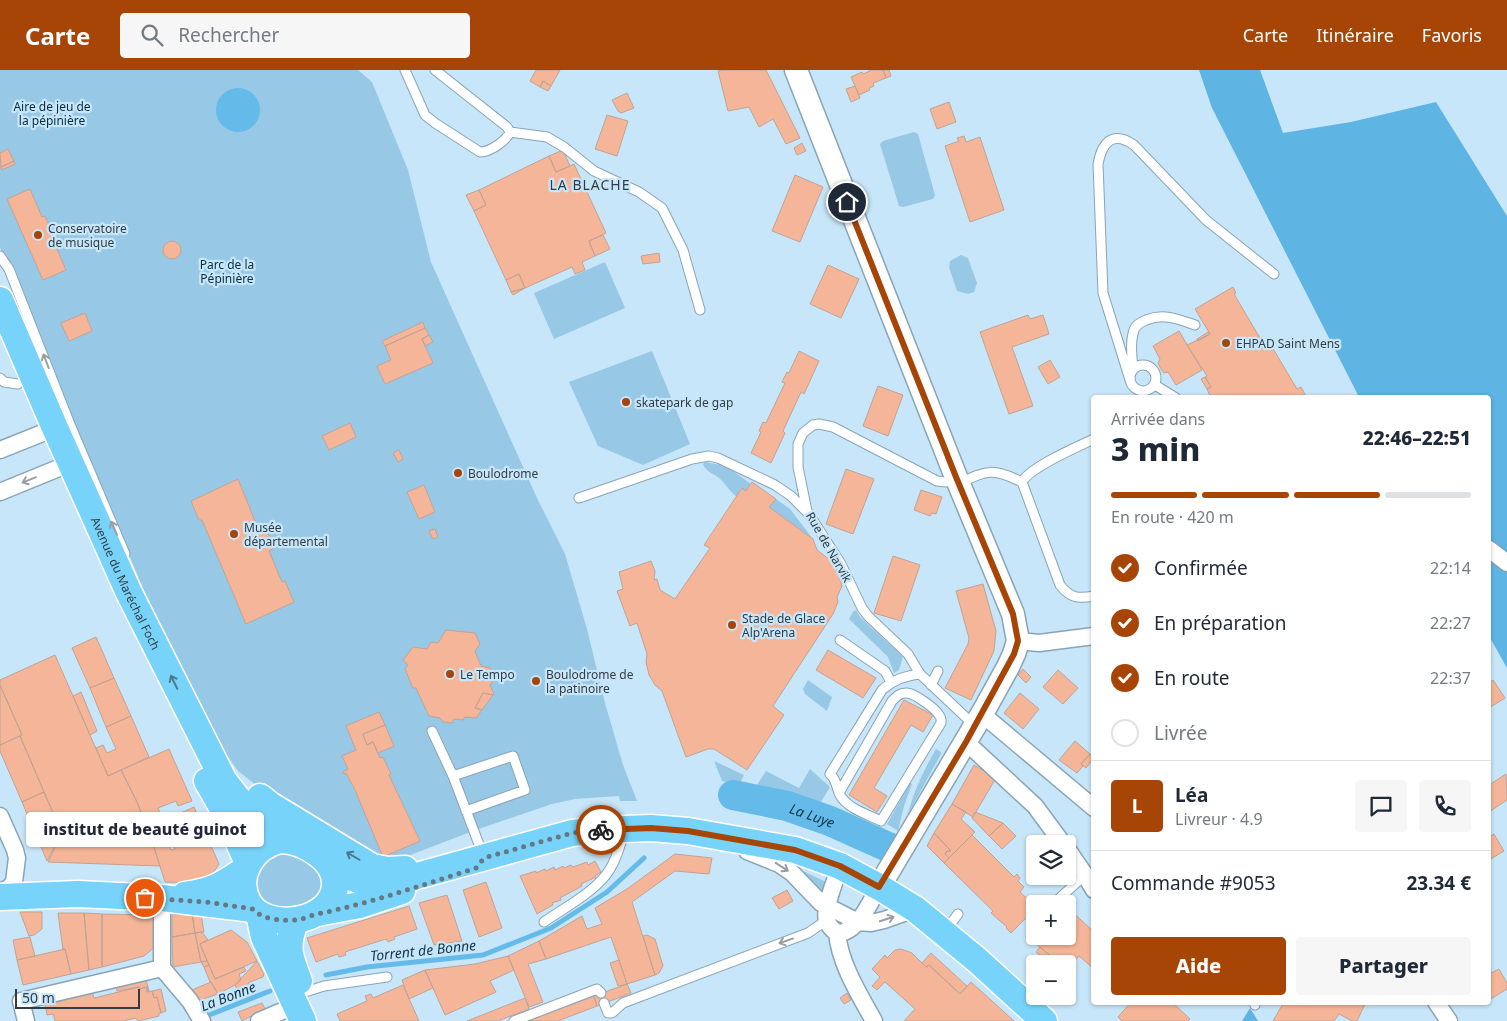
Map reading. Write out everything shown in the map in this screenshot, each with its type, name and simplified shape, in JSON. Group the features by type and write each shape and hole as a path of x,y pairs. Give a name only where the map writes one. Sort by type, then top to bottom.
{"main road":[{"name":"Avenue du Maréchal Foch","path":"0,300 64,466 149,673 180,733 226,814 247,866"},
{"name":"Avenue du Maréchal Foch","path":"0,344 9,381 47,423"},
{"name":"Avenue du Maréchal Foch","path":"64,466 224,781 233,794 249,810 290,840"},
{"path":"195,726 242,781 270,805 372,867 401,870 457,856 469,855 484,858"},
{"path":"317,1021 301,1006 264,937 256,912 246,896 244,879 247,866 255,853 270,842 290,840 300,843 320,856 333,870 366,884 381,884 572,833 626,828 688,831 795,850 840,866 886,876 915,909 951,923 996,977 1044,1021"},
{"path":"3,888 44,886 78,894 162,898 256,912 269,918 307,917 360,905 476,868 484,858"},
{"path":"162,898 206,892 221,886 247,866"},
{"path":"301,1006 288,952 289,941 307,917 327,906 332,899 336,880 333,870"}],"street":[{"path":"796,70 1013,614 1018,641 1008,667 974,728 858,922 848,931 837,933"},
{"path":"0,450 47,423"},
{"path":"0,492 64,466"},
{"path":"1491,551 1507,563"},
{"path":"1018,641 1039,644 1091,636"},
{"path":"974,728 1091,806"},
{"path":"974,728 1056,835"},
{"path":"0,816 17,858 3,888"},
{"path":"688,831 770,859 792,873 816,898 827,913 831,928 837,933 838,944 844,963 871,1020"},
{"path":"1076,862 1091,885"},
{"path":"827,913 840,866"},
{"path":"162,898 162,968 190,1001 202,1021"},
{"path":"827,913 858,922 871,923 915,909"},
{"path":"26,1021 21,1001 162,968"},
{"path":"1438,1005 1449,1021"},
{"path":"259,1021 301,1006"}],"lane":[{"path":"405,70 425,114 435,123 480,152 487,152 508,136 510,132"},
{"path":"435,70 507,127 510,132 547,138 564,148 594,171 639,192 662,208 683,250 700,310"},
{"path":"1136,395 1103,293 1098,164 1103,146 1109,140 1121,139 1134,145 1211,224 1274,274"},
{"path":"0,256 10,269 52,378 125,554 120,574"},
{"path":"1133,369 1142,365 1151,367 1156,374 1155,385 1145,392 1137,390 1132,384 1130,376 1133,369 1131,341 1133,332 1140,322 1160,316 1175,318 1195,326"},
{"path":"47,423 52,378"},
{"path":"1155,385 1171,395"},
{"name":"Rue de Narvik","path":"958,480 937,481 833,427 819,424 812,425 803,433 797,450 798,467 807,511 841,564 862,608 908,654 920,674 974,728"},
{"path":"1022,482 1027,474 1091,441"},
{"path":"579,498 692,459 709,456 718,458 775,485 791,496 807,511"},
{"path":"958,480 985,472 1004,474 1022,482 1060,585 1065,592 1073,597 1091,596"},
{"path":"840,640 885,671 891,682"},
{"path":"931,685 938,671"},
{"path":"839,793 892,701 896,696 907,692 914,695 938,713 941,718 940,723 881,821 848,805 839,793 835,779 830,774 877,697 891,682 909,675 920,674"},
{"path":"432,731 453,776 484,858"},
{"path":"453,776 513,756 525,790 466,811"},
{"path":"544,922 586,894 606,874 615,858 626,828"},
{"path":"1062,895 1085,875"},
{"path":"604,1003 606,1012 608,1014 612,1013 624,1004 808,933 827,913"},
{"path":"301,1006 324,986 387,977"},
{"path":"514,1021 597,989 601,993"}],"green space":[{"name":"Parc de la Pépinière","path":"0,70 358,70 372,82 408,170 431,262 537,498 565,554 623,765 637,801 620,801 619,796 575,799 552,804 473,831 379,867 269,795 238,771 215,738 168,648 0,247"},
{"path":"914,132 918,134 935,195 933,199 903,207 899,206 880,144 883,141"},
{"path":"961,255 968,258 977,283 974,292 968,294 957,291 949,267 950,261"},
{"path":"605,262 625,308 554,339 534,293"},
{"name":"skatepark de gap","path":"652,351 690,444 643,465 598,446 569,382"},
{"path":"705,462 726,466 751,484 746,491 741,488 737,497 719,478 706,469 703,464"},
{"path":"776,499 790,509 813,539 769,507"},
{"path":"856,610 860,617 903,657 899,670 894,673 888,657 849,619"},
{"path":"808,680 832,697 827,711 805,694 803,689"},
{"path":"936,749 941,754 908,814 920,780"},
{"path":"714,761 744,775 739,785 722,781"},
{"path":"810,769 830,787 819,805 755,788 766,771 799,788"},
{"path":"910,783 912,784 898,831 887,824"},
{"path":"293,850 324,875 323,897 296,911 267,904 257,894 255,876 268,855"},
{"path":"801,870 826,882 822,895 799,873"}],"shaded area":[{"path":"1199,70 1260,70 1283,133 1351,122 1436,102 1507,216 1507,668 1491,640 1491,395 1358,395 1212,108"},
{"path":"234,88 242,88 254,94 260,110 254,126 242,132 234,132 222,126 216,114 216,106 222,94"},
{"path":"1250,1008 1258,1021 1242,1021"}],"building":[{"path":"536,70 560,70 551,86 543,81 540,87 530,81"},
{"path":"766,70 800,138 786,144 773,119 759,127 749,107 728,111 718,71"},
{"path":"869,70 883,70 886,78 873,83 874,86 869,88 870,90 859,95 851,77 862,72 863,74"},
{"path":"883,70 889,70 891,76 886,78"},
{"path":"543,81 551,86 548,91 540,87"},
{"path":"855,86 860,98 851,102 846,89"},
{"path":"627,93 634,108 621,113 612,100"},
{"path":"949,102 956,122 937,129 930,109"},
{"path":"607,115 628,121 617,156 595,149"},
{"path":"964,136 966,142 980,137 1004,210 970,222 945,146 959,141 957,138"},
{"path":"802,143 806,151 797,155 794,148"},
{"path":"8,149 14,161 1,167 0,153"},
{"path":"563,150 570,166 556,172 549,156"},
{"path":"549,156 556,172 574,164 606,233 589,241 595,256 582,262 585,270 575,274 572,267 525,288 519,274 506,280 474,211 486,205 479,190"},
{"path":"14,161 15,164 2,170 1,167"},
{"path":"795,175 823,187 800,242 772,231"},
{"path":"30,189 42,217 45,216 66,270 43,280 7,199"},
{"path":"479,190 486,205 474,211 466,195"},
{"path":"603,235 610,249 595,256 589,241"},
{"path":"168,241 176,241 181,246 179,257 168,259 163,254 163,246"},
{"path":"659,253 660,262 643,264 641,256"},
{"path":"828,265 859,279 841,318 810,304"},
{"path":"519,274 525,288 511,292 506,280"},
{"name":"EHPAD Saint Mens","path":"1233,287 1236,293 1234,294 1267,350 1272,347 1297,389 1301,387 1305,395 1210,395 1207,389 1211,387 1205,377 1207,376 1187,345 1210,334 1195,309"},
{"path":"525,288 513,295 511,292"},
{"path":"85,313 92,331 69,341 61,323"},
{"path":"1028,315 1030,319 1043,315 1049,334 1012,347 1033,406 1009,414 980,332"},
{"path":"423,322 425,328 385,346 382,341"},
{"path":"425,328 429,335 422,339 433,363 385,384 377,366 391,360 385,346"},
{"path":"1179,331 1202,370 1176,385 1168,372 1164,373 1162,371 1158,363 1160,359 1153,346"},
{"path":"1208,332 1210,334 1198,341 1197,339"},
{"path":"429,335 433,342 425,346 422,339"},
{"path":"799,351 819,361 804,394 801,392 771,463 751,453 761,432 759,431 763,422 766,423 785,383 782,382 787,372 789,373"},
{"path":"1050,360 1060,377 1048,384 1038,367"},
{"path":"1205,377 1211,387 1207,389 1201,379"},
{"path":"878,386 903,395 888,436 863,426"},
{"path":"350,423 356,437 329,450 322,436"},
{"path":"399,450 403,459 398,462 393,453"},
{"path":"846,469 874,479 853,534 826,524"},
{"path":"238,479 259,531 266,529 274,548 269,551 282,582 285,581 294,602 246,624 202,520 199,520 191,501"},
{"name":"Stade de Glace Alp'Arena","path":"752,482 776,499 769,507 813,539 817,550 834,563 842,586 833,614 773,706 784,715 747,770 714,749 708,749 686,757 662,691 655,685 649,675 646,662 647,654 637,623 630,626 617,591 623,589 619,572 651,561 655,571 654,580 657,579 660,590 675,599 710,548 704,545 742,488 746,491"},
{"path":"424,485 435,512 419,519 407,492"},
{"path":"921,490 942,497 936,514 932,513 930,516 914,510"},
{"path":"435,529 438,537 433,539 429,531"},
{"path":"893,556 920,565 901,621 874,613"},
{"path":"983,584 996,631 994,651 971,700 945,688 968,644 969,638 956,591"},
{"name":"Le Tempo","path":"446,630 475,633 480,644 475,651 481,666 490,668 495,679 490,685 494,694 483,693 475,708 482,710 476,718 454,719 452,723 443,722 440,718 429,716 416,688 413,688 405,669 408,665 403,660 413,647 427,649 431,642 438,643"},
{"path":"96,637 114,678 90,688 72,648"},
{"path":"828,650 876,678 863,698 816,670"},
{"path":"55,655 108,776 121,770 137,802 151,838 127,837 127,840 60,836 58,830 60,829 0,685 0,680"},
{"path":"1023,669 1031,677 1026,683 1018,675"},
{"path":"1058,670 1078,688 1063,704 1043,687"},
{"path":"114,678 131,716 106,727 90,688"},
{"path":"1493,680 1505,698 1491,707 1491,682"},
{"path":"0,685 22,735 0,745"},
{"path":"81,692 97,731 90,735 73,696"},
{"path":"483,693 493,695 482,710 475,708"},
{"path":"1020,693 1039,709 1023,729 1004,713"},
{"path":"904,700 933,715 923,732 911,725 874,788 887,796 877,812 849,795"},
{"path":"379,712 385,725 363,734 367,745 373,742 380,758 383,757 391,774 389,775 420,841 383,857 355,790 346,773 344,774 343,772 348,769 342,756 356,750 346,726"},
{"path":"131,716 149,757 108,776 96,748 103,745 107,753 116,749 106,727"},
{"path":"385,725 394,746 378,753 373,742 367,745 363,734"},
{"path":"20,736 44,792 22,802 0,751 0,745"},
{"path":"1075,741 1090,754 1081,764 1083,766 1077,773 1059,760"},
{"path":"169,749 192,801 178,806 176,801 158,808 162,818 158,820 171,850 175,849 164,821 166,816 173,814 174,816 194,807 219,864 209,879 193,883 165,882 137,802 121,770"},
{"path":"1091,755 1091,762 1086,768 1081,764"},
{"path":"974,765 996,778 973,817 952,804"},
{"path":"1506,774 1507,800 1491,811 1491,784"},
{"path":"44,792 60,829 58,830 60,836 47,861 22,802"},
{"path":"952,804 966,812 961,819 975,832 949,858 945,854 947,851 951,851 934,833"},
{"path":"975,812 1003,823 989,836 972,818"},
{"path":"1003,823 1016,836 1002,849 989,836"},
{"path":"934,833 951,851 947,851 945,854 949,858 944,863 927,846"},
{"path":"1494,834 1504,851 1491,859 1491,836"},
{"path":"972,835 1014,877 1017,874 1020,878 1018,881 1024,887 1020,892 1026,898 1026,918 1011,933 991,913 993,911 944,863"},
{"path":"60,836 127,840 127,837 151,838 160,866 48,862"},
{"path":"675,854 712,858 709,874 675,871 632,902 655,975 627,984 611,937 546,959 539,941 582,916 587,929 602,924 595,908 627,889"},
{"path":"595,861 601,872 596,877 581,884 582,886 537,914 520,876 545,869 546,871 554,867 555,870 563,866 564,868 571,865 573,867 587,862 588,865"},
{"path":"486,882 502,928 479,937 463,890"},
{"path":"787,890 793,901 779,909 772,898"},
{"path":"447,895 462,941 434,945 419,903"},
{"path":"409,906 417,929 394,937 395,939 388,942 386,939 345,952 346,955 339,957 338,954 316,962 307,938"},
{"path":"20,912 42,912 42,929 29,936"},
{"path":"58,913 84,913 89,970 71,974 65,949 63,950"},
{"path":"84,913 102,914 102,967 89,970"},
{"path":"102,914 155,915 155,947 144,956 102,967"},
{"path":"192,914 201,914 204,932 195,933"},
{"path":"192,914 195,933 172,937 172,915"},
{"path":"1076,915 1091,929 1091,966 1079,956 1076,959 1076,955 1049,955 1037,945 1076,945"},
{"path":"231,930 247,942 257,961 215,979 200,944"},
{"path":"202,932 208,940 200,944 207,961 201,962 195,933"},
{"path":"195,933 201,962 173,967 172,937"},
{"path":"647,935 655,939 663,966 659,973 655,975 643,936"},
{"path":"30,937 35,956 17,960 13,940"},
{"path":"539,941 546,959 528,964 543,1002 529,1007 508,956"},
{"path":"1040,947 1049,955 1039,955 1036,952"},
{"path":"65,949 71,974 23,985 17,960"},
{"path":"901,949 912,953 926,967 929,965 960,994 971,982 1014,1021 904,1021 915,1009 885,982 877,990 872,986 880,977 872,969 885,955 887,958 895,950"},
{"path":"931,953 967,986 960,994 929,965 926,967 922,963"},
{"path":"508,956 514,970 490,981 496,992 445,1015 425,970 475,964"},
{"path":"619,960 627,984 618,986 610,963"},
{"path":"207,961 209,965 204,967 201,962"},
{"path":"257,961 264,974 263,977 248,983 250,986 238,991 235,985"},
{"path":"209,965 215,979 244,967 246,971 239,974 241,980 235,985 218,994 210,982 204,967"},
{"path":"1499,969 1507,983 1507,989 1491,999 1491,973"},
{"path":"425,970 433,988 409,999 402,980"},
{"path":"146,979 149,991 147,992 147,987 117,991 116,986"},
{"path":"211,982 218,994 200,1000 192,990"},
{"path":"627,984 631,993 597,1006 594,996"},
{"path":"403,985 419,1021 340,1021 337,1014 367,1001 365,996 371,994 373,998"},
{"path":"139,987 140,989 147,987 147,992 152,991 154,998 157,997 161,1013 159,1013 159,1016 138,1021 136,1018 123,1021 55,1021 53,1014 47,1015 45,1004 62,1001 61,998 92,992 94,998"},
{"path":"161,989 166,1011 161,1013 157,997 154,998 152,991"},
{"path":"847,993 851,1000 844,1004 840,998"},
{"path":"594,996 597,1006 558,1021 528,1021"},
{"path":"525,998 529,1009 498,1021 467,1021"},
{"path":"262,1003 265,1009 242,1021 238,1012"},
{"path":"1128,1005 1175,1005 1190,1019 1188,1021 1122,1021 1118,1017"},
{"path":"1282,1005 1365,1005 1357,1021 1352,1021 1339,1014 1334,1021 1273,1021"}],"waterway":[{"name":"La Luye","path":"733,795 787,806 830,821 888,847"},
{"name":"Torrent de Bonne","path":"326,975 367,967 483,955 551,928 607,892 644,858"},
{"name":"La Bonne","path":"204,1017 270,991"}],"way so far":[{"path":"145,898 206,902 253,909 269,918 282,920 303,919 317,914 360,905 476,868 484,858 572,833 601,830"}],"place":[{"name":"Conservatoire de musique","path":"38,235"},
{"name":"EHPAD Saint Mens","path":"1226,343"},
{"name":"skatepark de gap","path":"626,402"},
{"name":"Boulodrome","path":"458,473"},
{"name":"Musée départemental","path":"234,534"},
{"name":"Stade de Glace Alp'Arena","path":"732,625"},
{"name":"Le Tempo","path":"450,674"},
{"name":"Boulodrome de la patinoire","path":"536,681"},
{"name":"institut de beauté guinot","path":"145,898"}],"district":[{"name":"LA BLACHE","path":"590,184"}],"route":[{"path":"601,830 651,828 688,831 795,850 840,866 879,887 966,742 1014,654 1018,641 1013,614 956,477 847,202"}],"park label":[{"name":"Aire de jeu de la pépinière","path":"52,113"}]}
